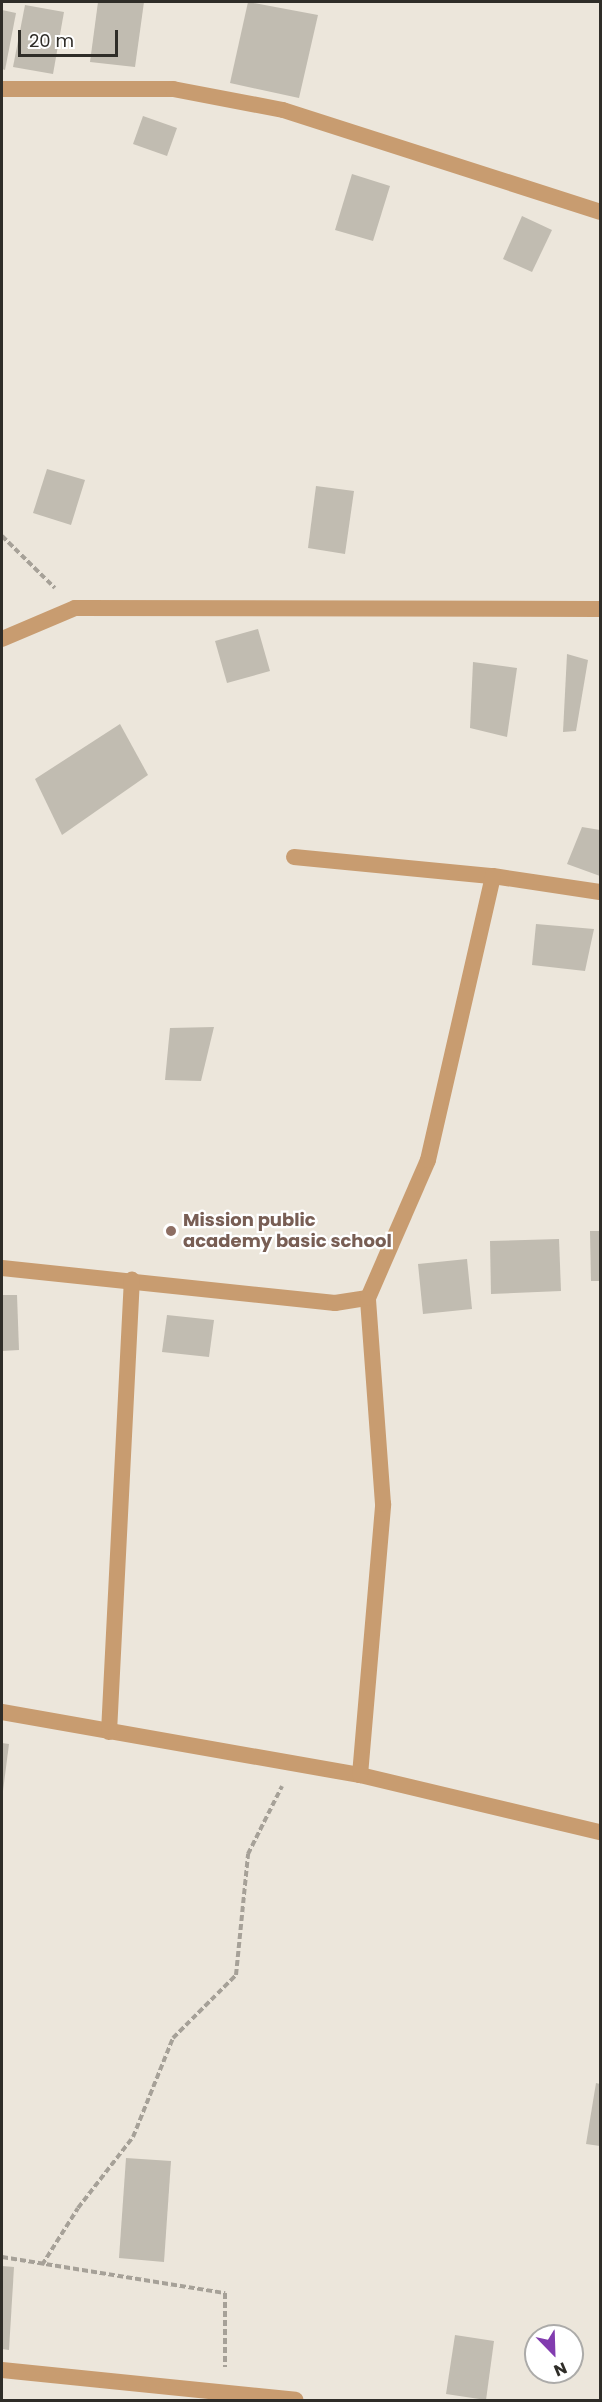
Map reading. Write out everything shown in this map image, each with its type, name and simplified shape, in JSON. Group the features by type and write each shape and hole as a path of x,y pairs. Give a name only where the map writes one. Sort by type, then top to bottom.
{"street":[{"path":"2,89 173,88 283,110 600,213"},
{"path":"2,639 75,608 600,609"},
{"path":"294,857 493,876 600,892"},
{"path":"360,1775 383,1504 368,1298 428,1160 493,876"},
{"path":"2,1268 335,1303 368,1298"},
{"path":"109,1732 132,1280"},
{"path":"2,1712 360,1775 600,1832"},
{"path":"2,2370 295,2400"}],"path":[{"path":"2,536 75,608"},
{"path":"42,2265 78,2208 134,2137 173,2038 236,1975 248,1854 293,1764"},
{"path":"2,2257 225,2293 225,2393"}],"building":[{"path":"98,2 144,2 135,67 90,62"},
{"path":"248,2 318,15 299,98 230,83"},
{"path":"25,5 64,12 53,74 13,67"},
{"path":"2,10 16,13 5,70 2,69"},
{"path":"143,116 177,128 167,156 133,144"},
{"path":"352,174 390,186 373,241 335,230"},
{"path":"522,216 552,230 532,272 503,259"},
{"path":"47,469 85,480 71,525 33,513"},
{"path":"316,486 354,491 345,554 308,548"},
{"path":"258,629 270,671 227,683 215,641"},
{"path":"567,654 588,660 576,731 563,732"},
{"path":"473,662 517,668 507,737 470,728"},
{"path":"120,724 148,775 62,835 35,779"},
{"path":"582,827 600,830 600,876 567,864"},
{"path":"536,924 594,929 585,971 532,965"},
{"path":"214,1027 201,1081 165,1080 170,1028"},
{"path":"590,1231 600,1231 600,1281 591,1281"},
{"path":"559,1239 561,1291 491,1294 490,1241"},
{"path":"467,1259 472,1309 423,1314 418,1264"},
{"path":"2,1295 17,1295 19,1350 2,1351"},
{"path":"167,1315 214,1320 209,1357 162,1352"},
{"path":"2,1743 9,1744 3,1791 2,1791"},
{"path":"596,2083 600,2084 600,2146 586,2144"},
{"path":"126,2158 171,2161 164,2262 119,2258"},
{"path":"2,2266 14,2267 9,2350 2,2349"},
{"path":"455,2335 494,2341 486,2400 446,2394"}],"place":[{"name":"Mission public academy basic school","path":"171,1231"}]}
